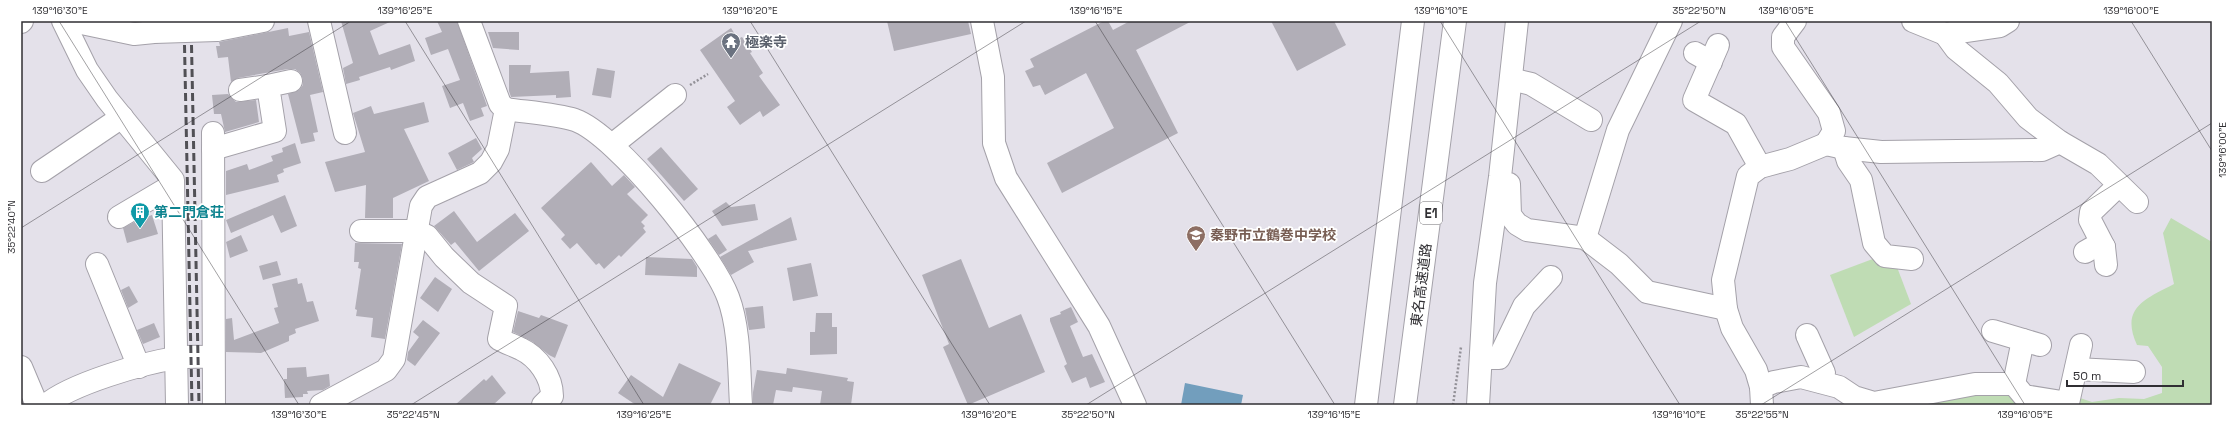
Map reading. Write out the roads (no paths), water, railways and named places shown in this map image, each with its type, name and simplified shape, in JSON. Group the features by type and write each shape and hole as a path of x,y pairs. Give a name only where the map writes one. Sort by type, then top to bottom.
{"main road":[{"path":"63,21 87,70 122,117 173,180 177,405"},
{"path":"72,21 120,25 134,34 217,30 263,21"},
{"path":"319,21 346,133"},
{"path":"469,21 500,104 506,109 575,120 593,130 612,145 690,233 721,281 729,297 734,320 741,405"},
{"path":"982,21 993,77 994,143 1006,178 1099,326 1135,405"},
{"path":"1366,405 1413,21"},
{"name":"東名高速道路","path":"1405,405 1455,21"},
{"path":"1478,405 1482,358 1485,283 1500,177 1517,21"},
{"path":"1585,238 1618,130 1671,21"},
{"path":"1795,21 1783,37 1783,47 1829,113 1834,131 1835,146 1848,161 1861,180 1874,243 1885,256 1912,259"},
{"path":"1913,21 1945,34 2000,26 2008,21"},
{"path":"1945,34 1956,49 1998,83 2028,118 2060,142 2098,164 2137,202"},
{"path":"1708,53 1694,100 1736,124 1760,167"},
{"path":"1511,79 1531,84 1591,120"},
{"path":"240,90 291,81"},
{"path":"214,405 213,141 275,131 268,86"},
{"path":"612,145 675,95"},
{"path":"321,405 386,370 394,359 421,206 427,197 480,172 491,162 498,149 506,109"},
{"path":"42,172 122,117"},
{"path":"1762,396 1756,370 1732,328 1726,309 1723,280 1748,176 1760,167 1835,146 1881,152 2042,150 2060,142"},
{"path":"1500,177 1509,182 1510,215 1518,224 1527,230 1585,238 1618,264 1648,292 1726,309"},
{"path":"119,217 173,185"},
{"path":"2098,255 2090,220 2090,212 2119,186"},
{"path":"361,231 416,231 427,236 444,257 471,283 506,306 499,338 509,345 522,349 539,362 552,385 552,396 543,405"},
{"path":"97,264 139,367"},
{"path":"1482,358 1499,358 1524,306 1551,277"},
{"path":"1993,331 2032,343 2014,384"},
{"path":"1807,335 1824,373 1822,382"},
{"path":"2014,384 2024,396 2068,403 2081,345"},
{"path":"46,405 74,389 139,367 176,358 213,357"},
{"path":"21,367 38,405"},
{"path":"2076,369 2134,372"},
{"path":"1762,396 1774,382 1801,377 1839,387 1854,397 1874,403 1975,384 2014,384"}],"water":[{"path":"1185,383 1243,395 1241,405 1181,405"}],"railway":[{"path":"184,21 192,405"},
{"path":"191,21 199,405"}],"place":[{"name":"極楽寺","path":"731,59"},
{"name":"第二門倉荘","path":"140,229"},
{"name":"秦野市立鶴巻中学校","path":"1196,252"}]}
